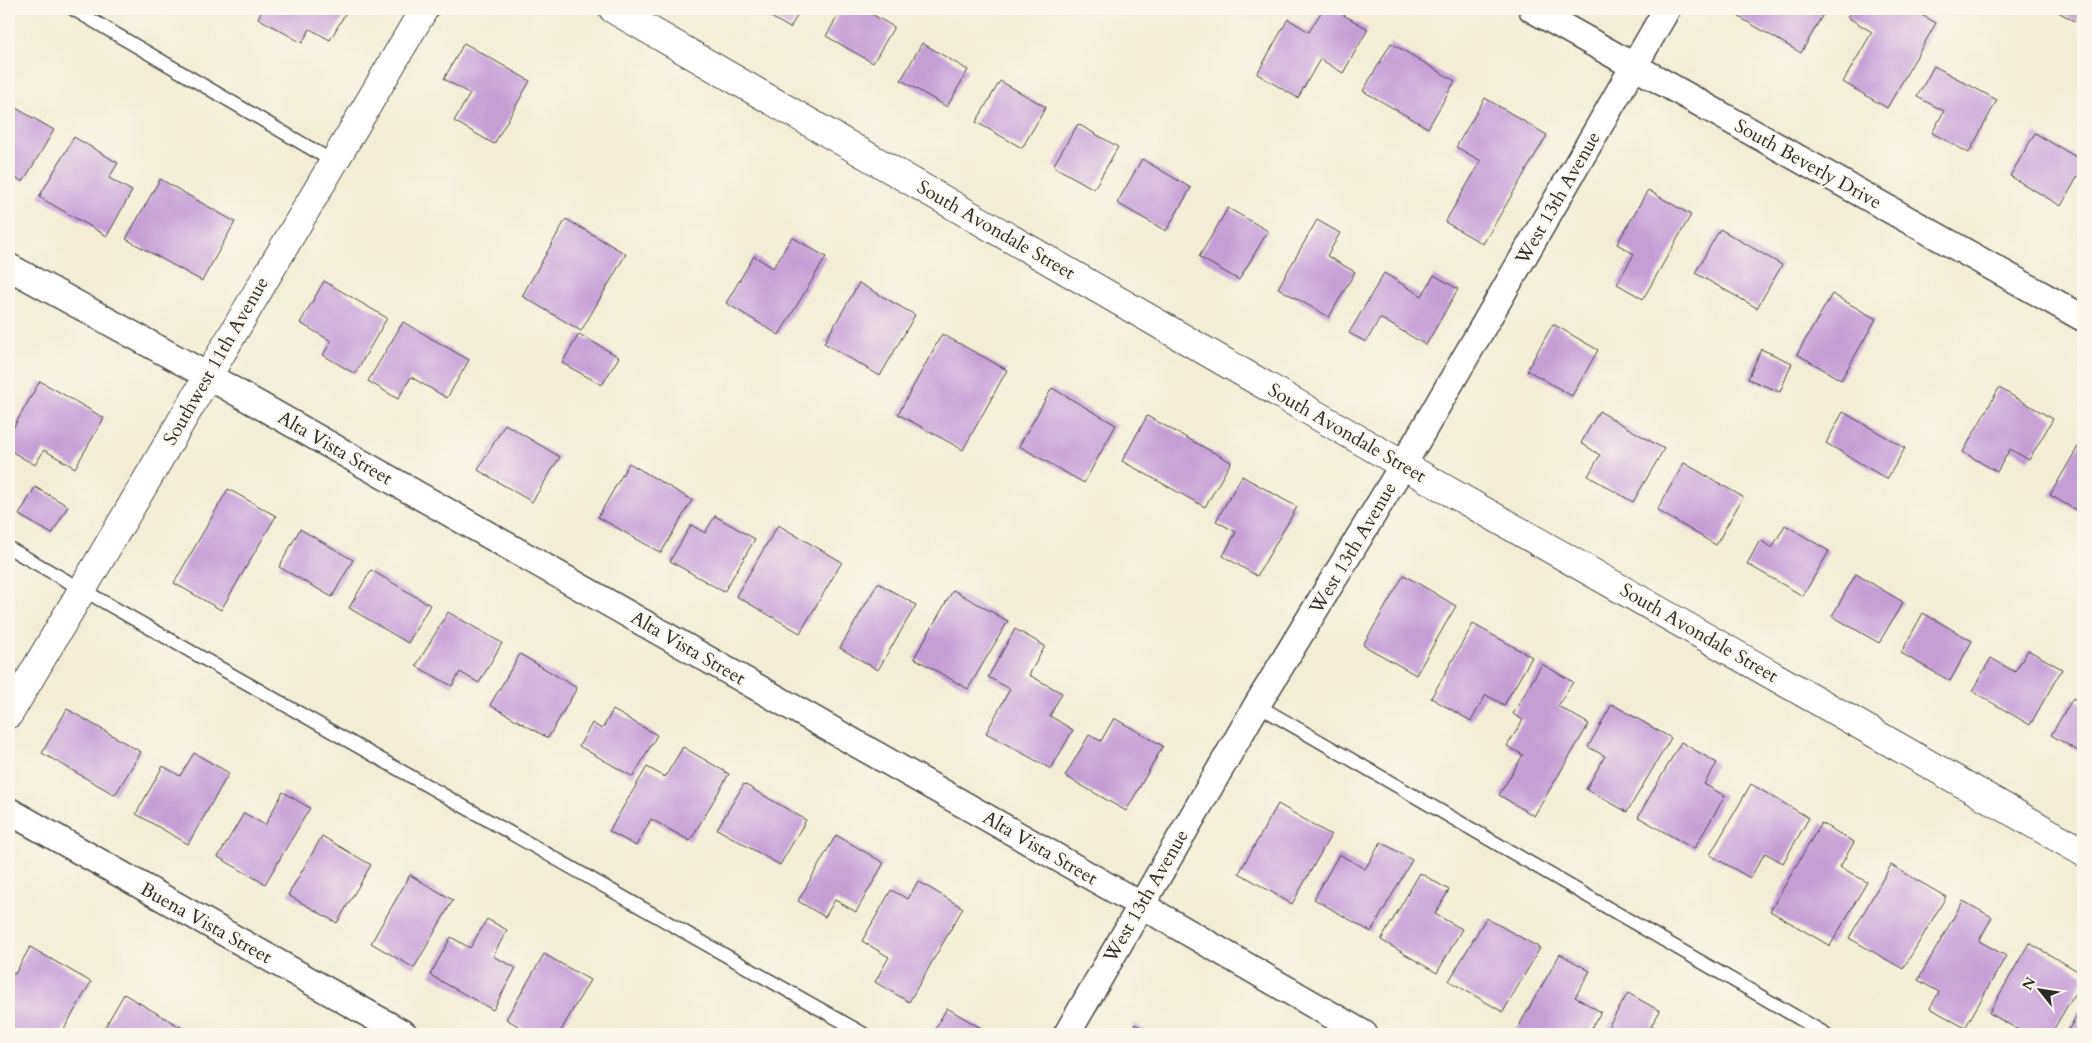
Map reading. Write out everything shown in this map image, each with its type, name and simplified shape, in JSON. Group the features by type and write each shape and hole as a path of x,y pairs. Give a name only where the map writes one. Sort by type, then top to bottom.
{"main road":[{"name":"Southwest 11th Avenue","path":"9,714 424,9"},
{"name":"South Avondale Street","path":"613,9 1403,465 2083,852"}],"street":[{"name":"South Beverly Drive","path":"1532,9 2083,318"},
{"name":"West 13th Avenue","path":"1067,1034 1257,705 1403,465 1667,9"},
{"name":"Alta Vista Street","path":"9,267 208,376 1141,905 1364,1034"},
{"name":"Buena Vista Street","path":"9,811 404,1034"}],"lane":[{"path":"73,9 334,162"},
{"path":"9,548 864,1034"},
{"path":"1257,705 1826,1034"}],"building":[{"path":"263,9 348,9 330,40 310,29 302,43 258,18"},
{"path":"757,9 801,9 790,28"},
{"path":"842,9 863,9 894,27 873,63 826,36"},
{"path":"1323,9 1333,9 1368,29 1343,73 1320,59 1298,98 1257,74 1288,19 1309,32"},
{"path":"1744,9 1826,9 1801,53 1739,17"},
{"path":"1852,9 1911,9 1936,23 1887,108 1843,82 1872,32 1847,17"},
{"path":"2053,9 2083,9 2076,22"},
{"path":"464,43 530,81 494,144 454,121 470,94 444,79"},
{"path":"922,43 968,70 947,107 901,80"},
{"path":"1391,43 1455,81 1428,128 1363,91"},
{"path":"1934,66 1997,100 1969,153 1932,133 1944,111 1917,97"},
{"path":"1000,81 1046,107 1022,148 976,122"},
{"path":"1485,98 1547,135 1483,244 1445,222 1481,161 1456,147"},
{"path":"9,104 54,130 23,182 9,174"},
{"path":"1078,124 1118,147 1094,189 1053,166"},
{"path":"2035,133 2083,161 2083,167 2061,206 2010,176"},
{"path":"74,137 118,163 109,178 132,191 107,236 39,197"},
{"path":"1142,159 1191,188 1166,231 1117,203"},
{"path":"160,179 235,222 202,281 126,239"},
{"path":"1648,190 1691,215 1643,299 1617,284 1634,254 1617,244"},
{"path":"1228,208 1268,231 1239,280 1199,257"},
{"path":"566,219 626,254 581,331 522,296"},
{"path":"1317,220 1340,233 1327,256 1355,272 1329,317 1278,288"},
{"path":"1720,229 1782,265 1757,308 1695,273"},
{"path":"792,237 826,257 779,335 726,303 754,256 773,268"},
{"path":"1384,273 1422,296 1434,275 1458,289 1426,345 1380,318 1366,342 1349,333"},
{"path":"324,281 387,318 355,374 323,355 331,341 300,323"},
{"path":"859,283 915,315 880,376 824,343"},
{"path":"1832,294 1876,319 1841,380 1797,354"},
{"path":"403,322 469,360 447,398 411,377 398,399 368,381"},
{"path":"1553,324 1598,350 1572,396 1527,370"},
{"path":"579,334 619,357 602,385 562,363"},
{"path":"942,334 1007,370 963,450 898,414"},
{"path":"1761,349 1792,363 1780,392 1748,379"},
{"path":"40,381 104,418 75,468 44,450 35,465 9,450 9,435"},
{"path":"1052,388 1116,425 1084,483 1019,446"},
{"path":"1999,388 2053,419 2029,460 2010,449 1997,472 1963,452"},
{"path":"1599,411 1664,449 1633,502 1588,476 1600,455 1581,443"},
{"path":"1843,412 1905,448 1887,479 1826,443"},
{"path":"1147,416 1231,462 1205,507 1122,461"},
{"path":"505,424 560,457 532,502 478,470"},
{"path":"2083,438 2083,514 2050,495"},
{"path":"629,463 692,500 661,553 598,517"},
{"path":"1684,463 1743,497 1716,545 1657,510"},
{"path":"1242,476 1297,507 1257,576 1223,556 1236,532 1216,521"},
{"path":"35,487 68,506 52,534 19,515"},
{"path":"228,489 276,516 221,610 174,583"},
{"path":"715,516 755,539 724,592 670,561 691,525 705,533"},
{"path":"778,525 842,562 800,633 736,596"},
{"path":"1785,525 1829,551 1803,596 1747,564 1760,540 1772,548"},
{"path":"300,529 353,560 332,597 279,567"},
{"path":"371,570 430,605 408,643 349,608"},
{"path":"1856,574 1903,602 1879,643 1832,616"},
{"path":"1404,575 1456,606 1416,675 1363,645"},
{"path":"878,583 916,605 878,670 840,648"},
{"path":"953,590 1008,621 968,689 914,658"},
{"path":"448,612 502,643 479,683 460,672 452,686 416,666"},
{"path":"1923,613 1972,641 1950,681 1901,653"},
{"path":"1473,624 1532,657 1504,705 1486,695 1471,721 1431,698"},
{"path":"1015,629 1045,646 1029,675 1062,693 1050,716 1073,730 1051,769 986,733 1010,689 988,677"},
{"path":"2028,650 2062,669 2030,725 1972,691 1991,658 2015,672"},
{"path":"520,654 577,688 548,738 490,705"},
{"path":"1542,664 1573,682 1558,706 1589,724 1534,816 1499,795 1523,755 1507,746 1523,720 1513,714"},
{"path":"2073,698 2083,704 2083,754 2051,735"},
{"path":"1612,704 1671,738 1627,812 1586,789 1605,756 1588,747"},
{"path":"67,709 141,752 115,795 42,753"},
{"path":"613,710 657,735 633,777 579,746 592,723 602,729"},
{"path":"1114,718 1163,746 1126,811 1065,776 1089,735 1101,741"},
{"path":"1681,742 1717,763 1704,784 1725,796 1694,849 1638,817"},
{"path":"683,747 729,774 690,841 651,819 636,846 609,831 647,767 665,777"},
{"path":"194,753 229,773 188,844 136,814 163,766 180,776"},
{"path":"744,784 806,820 780,865 717,829"},
{"path":"1751,784 1809,818 1783,863 1765,853 1750,878 1710,855"},
{"path":"283,792 310,808 265,884 218,857 244,813 265,825"},
{"path":"1278,804 1331,835 1292,904 1239,873"},
{"path":"1821,823 1854,842 1840,867 1867,882 1830,946 1770,911"},
{"path":"836,835 884,863 856,912 835,900 825,917 798,901"},
{"path":"322,836 371,865 337,923 288,895"},
{"path":"1381,842 1412,860 1371,932 1314,899 1339,854 1365,869"},
{"path":"1891,865 1946,897 1903,969 1849,938"},
{"path":"1420,873 1449,890 1435,914 1462,929 1437,973 1381,940"},
{"path":"410,875 453,900 414,968 371,943"},
{"path":"918,881 963,908 909,1002 875,982 889,957 862,941 891,890 908,899"},
{"path":"1963,901 1992,917 1979,941 2006,956 1965,1028 1930,1008 1939,992 1918,980"},
{"path":"1486,918 1540,948 1503,1012 1449,981"},
{"path":"487,919 507,930 493,956 516,968 493,1010 430,975 451,937 470,948"},
{"path":"2029,943 2083,974 2083,979 2051,1034 2026,1034 1989,1013"},
{"path":"30,947 91,982 61,1034 9,1034 9,970 15,974"},
{"path":"544,954 590,980 559,1034 532,1034 506,1019"},
{"path":"1560,954 1590,971 1575,997 1601,1012 1588,1034 1527,1034 1517,1029"},
{"path":"1628,993 1660,1011 1651,1026 1665,1034 1604,1034"},
{"path":"124,994 182,1028 179,1034 101,1034"},
{"path":"2083,1004 2083,1034 2066,1034"},
{"path":"947,1008 991,1034 932,1034"},
{"path":"1135,1024 1152,1034 1130,1034"}]}
